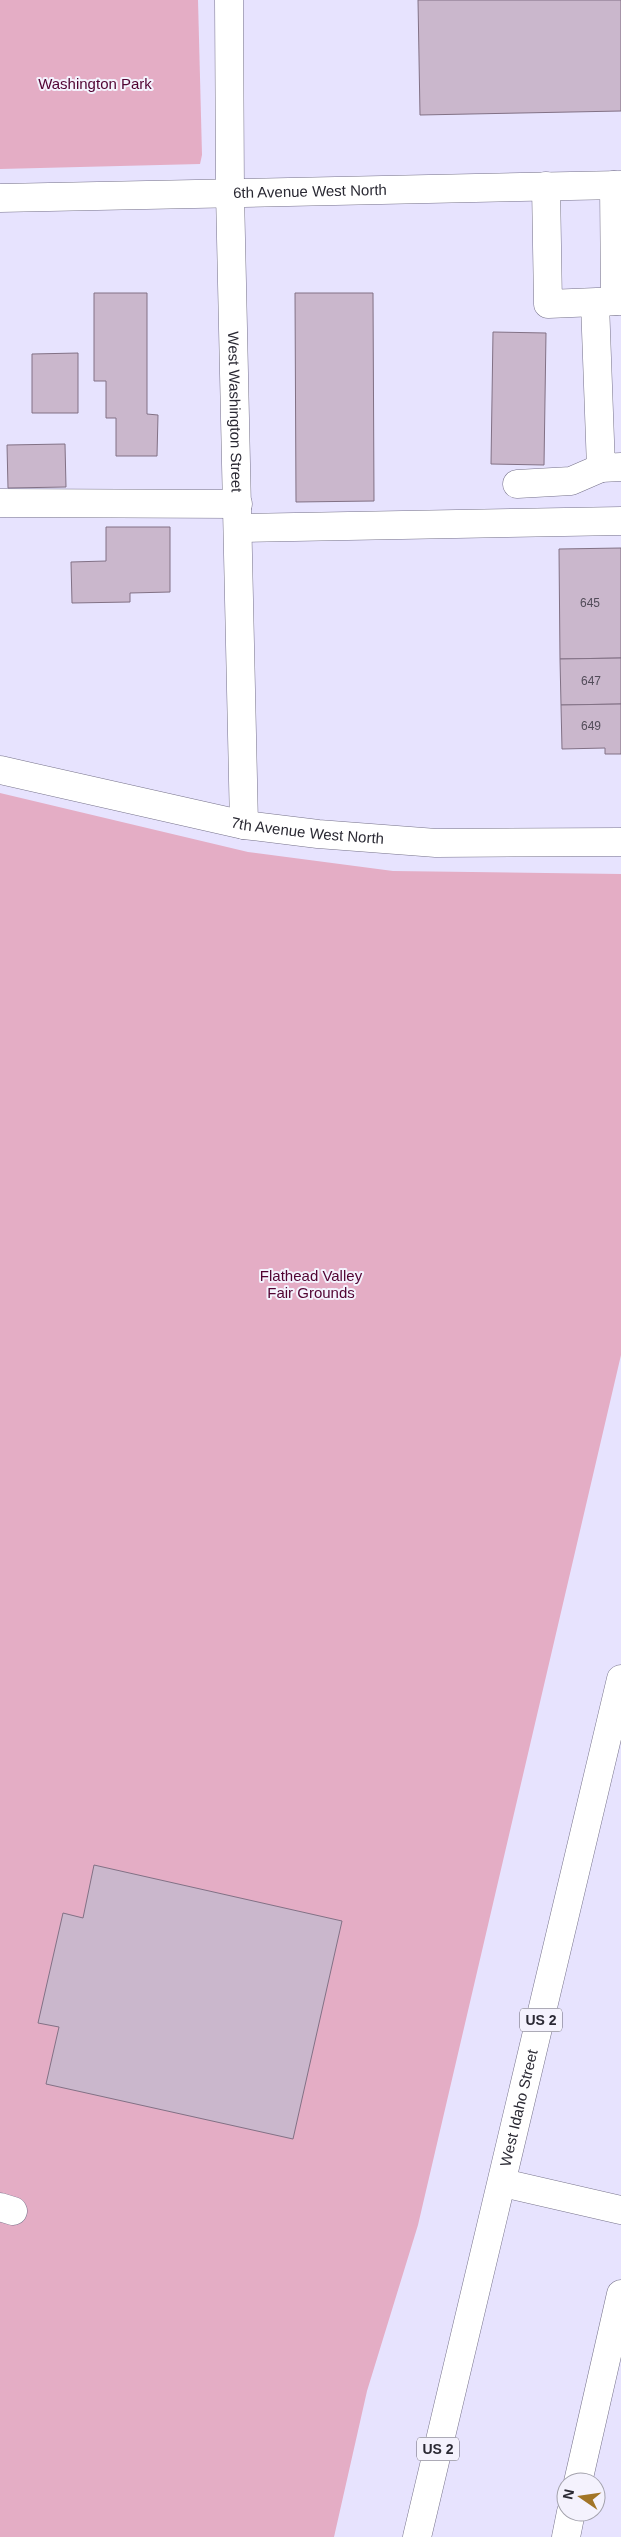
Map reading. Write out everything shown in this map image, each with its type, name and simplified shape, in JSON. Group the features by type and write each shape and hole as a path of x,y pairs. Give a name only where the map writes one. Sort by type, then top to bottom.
{"main road":[{"name":"West Washington Street","path":"229,0 230,193 244,824"},
{"name":"6th Avenue West North","path":"0,198 617,185"},
{"path":"517,484 571,481 611,467 610,302 617,185"},
{"path":"546,186 548,304 610,302"},
{"path":"0,503 238,516 621,521"},
{"name":"7th Avenue West North","path":"0,770 244,824 318,834 436,843 621,842"},
{"name":"West Idaho Street","path":"417,2537 503,2183 621,1679"},
{"path":"503,2183 621,2210"},
{"path":"580,2472 621,2294"},
{"path":"566,2537 570,2522"}],"green space":[{"name":"Washington Park","path":"0,0 198,0 202,155 200,164 0,169"},
{"name":"Flathead Valley Fair Grounds","path":"0,793 248,852 393,871 621,874 621,1355 418,2225 367,2391 334,2537 0,2537"}],"building":[{"path":"418,0 621,0 621,111 420,115"},
{"path":"94,293 147,293 147,414 158,415 157,456 116,456 116,418 106,418 106,381 94,381"},
{"path":"295,293 373,293 374,501 296,502"},
{"path":"493,332 546,333 544,465 491,464"},
{"path":"78,353 78,413 32,413 32,354"},
{"path":"65,444 66,487 8,488 7,445"},
{"path":"106,527 170,527 170,592 130,593 130,602 72,603 71,562 106,561"},
{"path":"621,548 621,658 560,659 559,549"},
{"path":"621,658 621,704 561,705 560,659"},
{"path":"621,704 621,754 605,754 605,748 562,749 561,705"},
{"path":"94,1865 342,1921 293,2139 46,2084 59,2027 38,2023 63,1913 83,1918"}]}
